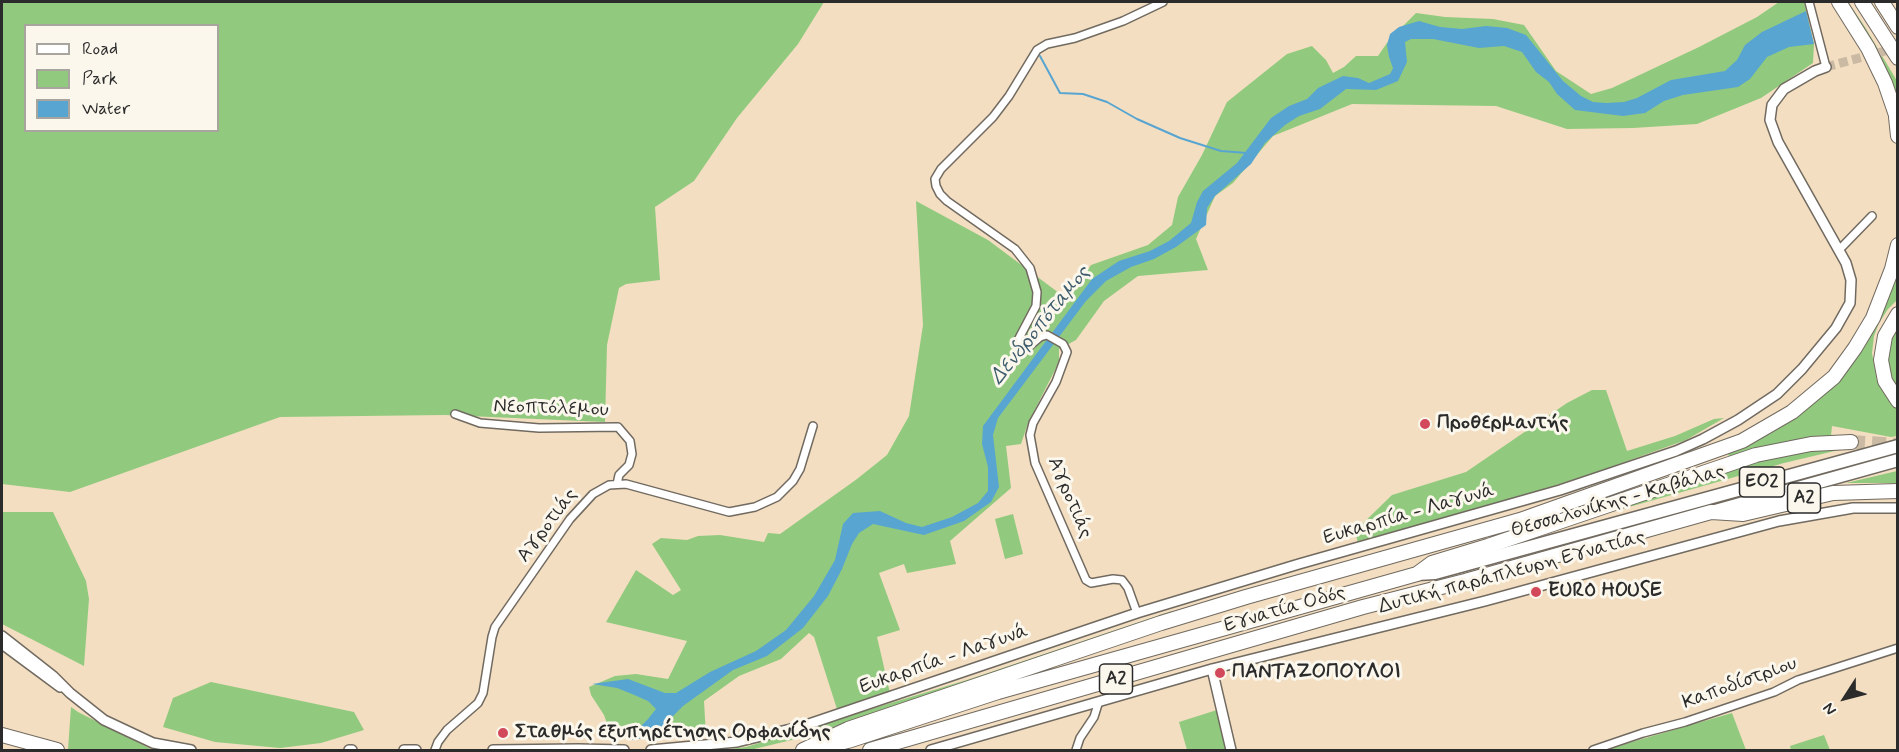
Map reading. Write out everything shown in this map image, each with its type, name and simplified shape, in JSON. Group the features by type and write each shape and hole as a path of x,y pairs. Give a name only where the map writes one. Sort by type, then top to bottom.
{"highway":[{"path":"1839,2 1855,25 1881,74 1897,119 1898,136"},
{"path":"1862,2 1898,58"},
{"path":"1882,2 1898,27"},
{"path":"1888,2 1898,16"},
{"path":"803,750 858,725 1150,626 1257,593 1521,520 1742,441 1792,412 1834,377 1855,348 1875,312 1892,269 1898,245"},
{"path":"1898,314 1885,336 1881,360 1885,381 1898,400"},
{"name":"Α2","path":"1417,574 1432,563 1735,461 1793,446 1851,442"},
{"name":"Θεσσαλονίκης - Καβάλας","path":"1417,574 1435,573 1898,446"},
{"name":"Θεσσαλονίκης - Καβάλας","path":"1712,512 1898,460"},
{"name":"Α2","path":"1712,512 1743,514 1833,493 1898,491"},
{"name":"Εγνατία Οδός","path":"870,750 1363,607 1712,512"},
{"name":"Εγνατία Οδός","path":"808,750 848,741 998,692 1417,574"},
{"path":"2,735 57,750"}],"street":[{"name":"Αγροτιάς","path":"1137,613 1128,588 1121,579 1091,583 1086,580 1035,463 1030,435 1033,423 1056,382 1065,363 1067,352 1063,344 1047,335 1040,337 1026,349 1022,350 1019,347 1017,342 1036,306 1037,292 1030,268 1015,249 940,194 935,179 941,169 993,117 1009,96 1037,50 1047,44 1075,38 1122,21 1163,2"},
{"path":"1809,2 1826,67"},
{"name":"Ευκαρπία - Λαγυνά","path":"651,750 737,742 803,726 1137,613 1299,564 1549,494 1658,458 1703,439 1752,412 1777,394 1812,359 1849,308 1852,294 1850,274 1839,250 1778,142 1770,120 1772,105 1784,90 1826,67"},
{"path":"1839,250 1872,216"},
{"name":"Νεοπτόλεμου","path":"455,414 480,423 539,428 618,427 630,441 632,454 628,465 619,475 617,484"},
{"path":"617,484 637,486 729,512 755,507 777,497 793,481 800,469 813,426"},
{"name":"Αγροτιάς","path":"435,750 447,730 478,703 487,676 492,637 500,621 583,502 601,488 617,484"},
{"name":"Δυτική παράπλευρη Εγνατίας","path":"931,750 1212,669 1485,601 1686,546 1819,513 1874,507 1898,508"},
{"path":"2,636 53,676 70,693 117,728 153,743 191,750"},
{"path":"2,644 49,681 70,693"},
{"name":"Καποδίστριου","path":"1593,750 1685,722 1774,692 1807,676 1898,648"},
{"path":"1212,669 1231,750"},
{"path":"1076,750 1080,738 1094,717 1099,701"},
{"path":"405,750 416,750"},
{"path":"494,750 624,750"}],"green space":[{"path":"2,2 824,2 798,44 737,118 694,181 655,207 660,280 626,284 619,288 607,345 605,422 445,415 280,417 70,492 2,484"},
{"path":"1779,2 1804,2 1814,44 1813,63 1761,98 1697,124 1567,129 1496,106 1352,104 1273,136 1233,183 1215,196 1196,239 1208,270 1138,276 1104,301 1076,340 1059,349 1059,360 1055,370 1028,423 1021,444 1006,446 1011,488 950,541 956,564 907,573 904,564 879,573 900,630 877,637 890,693 837,709 814,637 809,633 781,659 739,676 704,701 706,736 620,738 610,732 589,687 615,676 636,674 668,679 687,641 606,622 636,570 673,595 681,590 652,544 661,538 687,540 698,536 720,535 764,542 768,533 780,534 887,455 909,416 923,325 916,201 988,240 1067,299 1091,265 1148,245 1172,225 1178,197 1202,155 1227,102 1287,54 1312,46 1326,60 1333,73 1356,56 1378,56 1389,40 1416,13 1493,19 1524,25 1556,71 1591,94 1612,88 1699,47 1757,17"},
{"path":"1844,2 1848,2 1865,27 1897,81 1897,107"},
{"path":"1897,263 1897,300 1879,323 1874,336 1872,353 1877,381 1887,397 1897,407 1897,436 1891,437 1832,426 1831,436 1795,440 1729,457 1728,453 1770,434 1837,383"},
{"path":"1897,319 1897,394 1885,368 1892,327"},
{"path":"1592,390 1606,390 1627,451 1675,436 1714,419 1724,418 1686,440 1608,468 1526,495 1358,543 1355,531 1392,495 1466,472 1567,403"},
{"path":"1827,446 1843,449 1784,463 1587,519 1752,460"},
{"path":"1897,471 1897,483 1846,483"},
{"path":"2,512 53,512 86,581 89,599 84,666 2,624"},
{"path":"1013,514 1023,554 1005,559 995,519"},
{"path":"1172,611 1172,616 800,738 750,750 722,750 746,747 970,679"},
{"path":"211,682 354,712 364,730 321,743 280,748 215,742 163,727 173,698"},
{"path":"71,707 78,712 153,750 68,749"},
{"path":"1217,710 1228,750 1187,750 1179,722"},
{"path":"1732,713 1746,750 1604,750"},
{"path":"1824,735 1830,750 1791,750 1790,746"}],"water":[{"path":"1806,11 1814,44 1789,47 1767,57 1750,79 1738,87 1683,95 1664,101 1645,113 1623,116 1575,110 1557,94 1549,82 1536,72 1522,52 1504,46 1479,48 1433,39 1411,39 1405,42 1407,62 1398,81 1376,90 1346,89 1320,109 1299,116 1285,125 1265,143 1251,164 1215,196 1207,208 1206,225 1176,247 1106,281 1086,301 998,418 993,435 999,487 991,502 964,521 924,535 873,524 859,533 828,596 803,628 767,656 733,670 683,706 670,719 661,737 627,740 656,709 648,701 617,688 592,684 628,679 665,693 676,693 710,672 756,651 786,630 814,596 835,560 843,524 853,513 880,511 906,523 922,527 952,517 978,503 988,491 988,467 982,444 983,426 1092,279 1119,261 1150,251 1169,241 1191,223 1203,191 1237,163 1271,118 1289,106 1307,99 1318,88 1343,76 1358,78 1369,83 1390,74 1393,68 1387,45 1390,34 1399,27 1419,21 1440,27 1462,29 1486,26 1507,28 1526,35 1563,81 1581,96 1593,102 1606,103 1624,102 1637,98 1671,80 1725,71 1737,60 1745,45 1762,32"}],"waterway":[{"path":"1040,56 1060,93 1083,94 1107,102 1137,119 1180,138 1221,151 1247,153"}],"tunnel":[{"path":"1826,67 1896,48"},
{"path":"1851,442 1898,445"}],"place":[{"name":"Προθερμαντής","path":"1425,424"},
{"name":"EURO HOUSE","path":"1536,592"},
{"name":"ΠΑΝΤΑΖΟΠΟΥΛΟΙ","path":"1220,673"},
{"name":"Σταθμός εξυπηρέτησης Ορφανίδης","path":"503,733"}],"water label":[{"name":"Δενδροπόταμος","path":"1041,326"}]}
